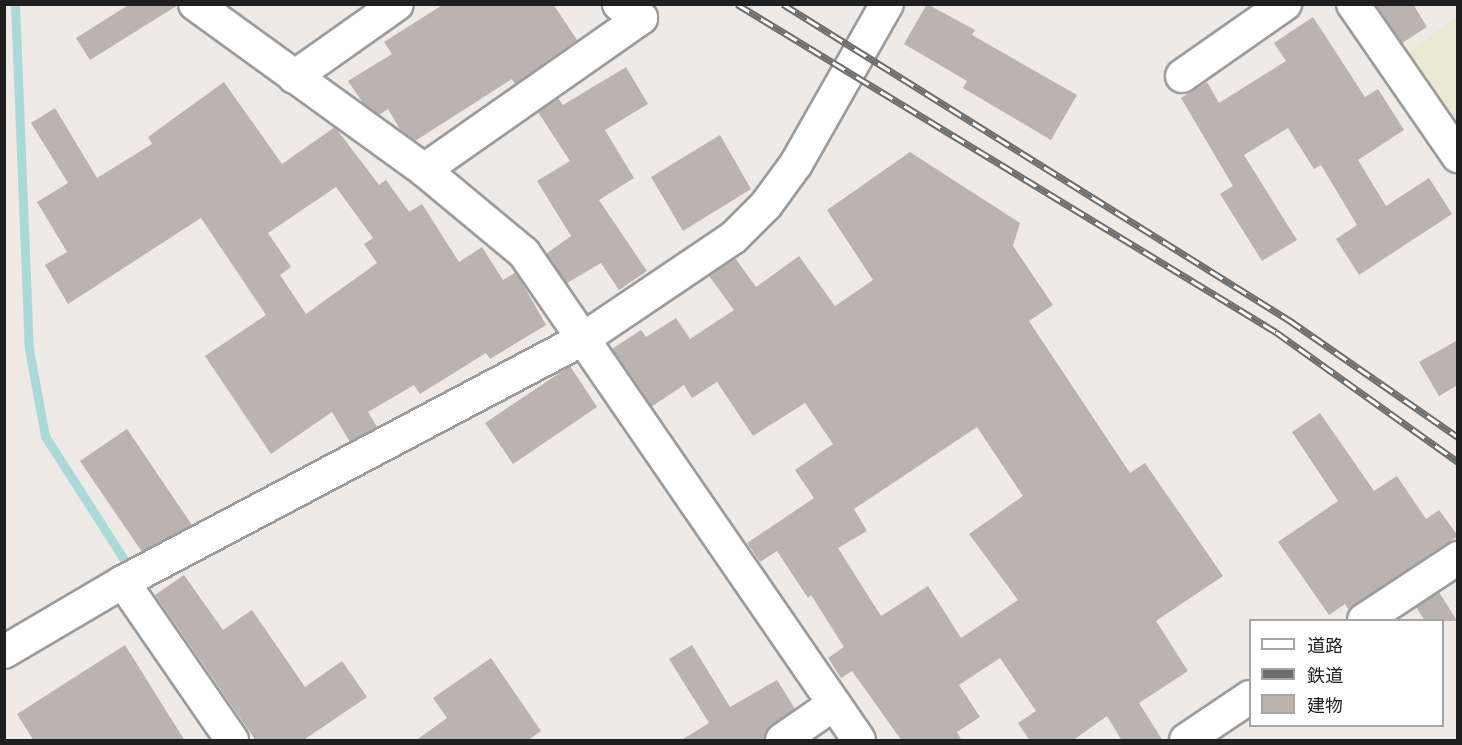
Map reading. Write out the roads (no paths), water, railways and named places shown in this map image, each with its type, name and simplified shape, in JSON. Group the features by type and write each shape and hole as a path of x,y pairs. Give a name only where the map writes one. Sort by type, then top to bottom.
{"street":[{"path":"195,4 424,170 525,253 859,741"},
{"path":"294,77 397,4"},
{"path":"424,170 641,18 619,4"},
{"path":"4,652 134,577 583,339 733,238 766,205 796,164 887,4"},
{"path":"1182,76 1285,4"},
{"path":"1353,4 1458,156"},
{"path":"1367,619 1458,558"},
{"path":"134,577 232,741"},
{"path":"1186,741 1249,698"},
{"path":"782,741 834,704"}],"waterway":[{"path":"15,4 29,349 45,436 132,572"}],"railway":[{"path":"737,4 1276,332 1458,462"},
{"path":"783,4 1289,320 1458,437"}]}
